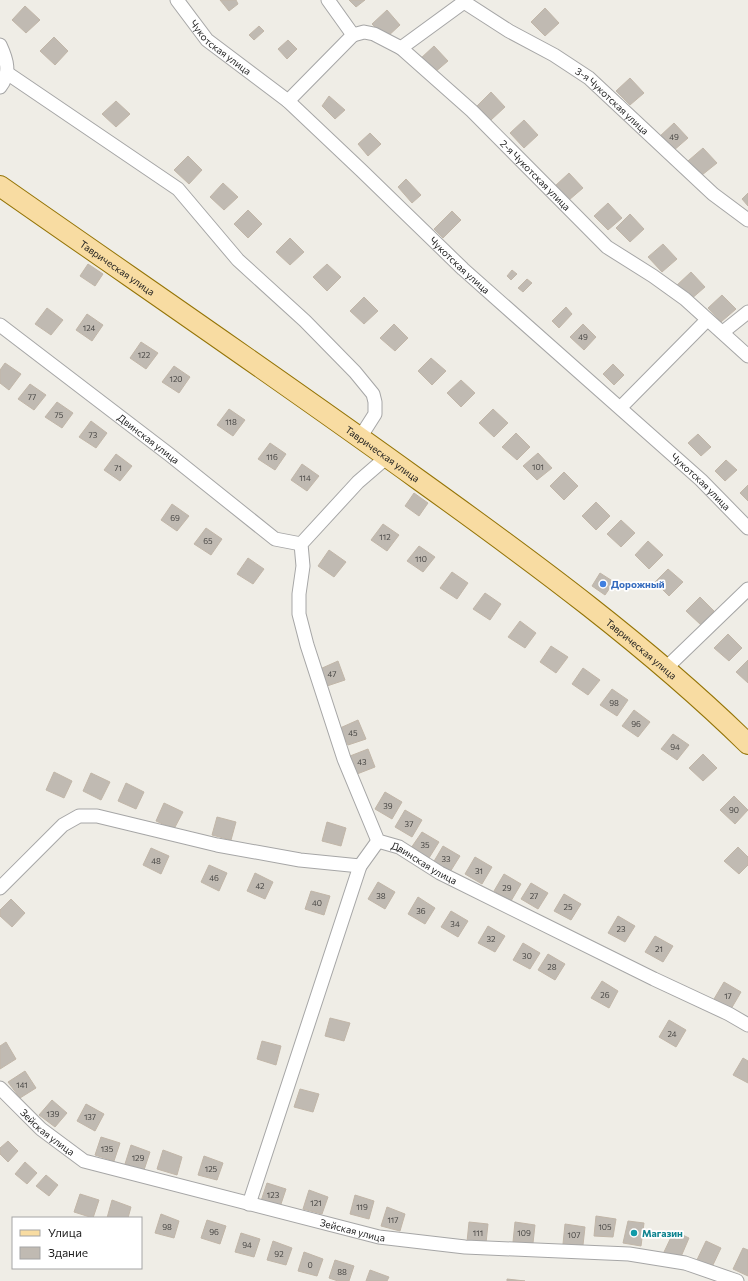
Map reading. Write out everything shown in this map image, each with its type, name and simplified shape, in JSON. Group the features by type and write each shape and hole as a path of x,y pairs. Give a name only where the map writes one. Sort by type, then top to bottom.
{"main road":[{"name":"Таврическая улица","path":"0,186 361,436 486,528 665,669 710,708 748,744"}],"street":[{"name":"Чукотская улица","path":"177,0 207,40 288,101 362,170 463,269 621,407 701,480 748,528"},
{"path":"288,101 353,35 328,0"},
{"path":"401,48 464,1"},
{"name":"3-я Чукотская улица","path":"464,1 509,31 554,55 590,78 713,194 748,220"},
{"name":"2-я Чукотская улица","path":"353,35 364,32 374,34 401,48 472,111 607,247 653,276 685,299 748,356"},
{"path":"0,45 8,61 7,73 0,87"},
{"path":"7,73 178,189 238,260 305,321 355,372 372,394 375,402 375,414 361,436"},
{"path":"723,332 748,312"},
{"path":"621,407 707,320"},
{"name":"Двинская улица","path":"0,325 170,455 275,539 301,544 303,566 299,594 299,614 307,645 344,759 378,841 399,847 440,872 654,979 729,1014 748,1025"},
{"path":"301,544 358,482 387,456"},
{"path":"665,669 748,589"},
{"path":"0,888 63,825 79,816 97,816 217,845 300,860 360,866"},
{"path":"248,1204 360,866 378,841"},
{"name":"Зейская улица","path":"0,1088 41,1129 84,1162 379,1237 465,1247 629,1254 685,1263 737,1281"}],"building":[{"path":"220,0 236,0 238,4 229,11"},
{"path":"349,0 365,0 356,7"},
{"path":"25,6 40,20 26,33 12,20"},
{"path":"545,8 559,23 545,36 531,22"},
{"path":"387,10 400,25 386,38 372,24"},
{"path":"259,26 264,31 254,40 249,35"},
{"path":"54,37 68,51 55,65 40,51"},
{"path":"288,40 297,49 287,59 278,49"},
{"path":"434,46 448,61 434,73 420,59"},
{"path":"630,78 644,93 630,105 616,91"},
{"path":"491,92 505,107 491,120 477,106"},
{"path":"329,96 345,110 335,119 322,106"},
{"path":"116,101 130,114 116,127 102,114"},
{"path":"524,120 538,135 524,148 510,133"},
{"path":"674,123 688,138 673,151 659,137"},
{"path":"370,133 381,144 368,156 358,144"},
{"path":"703,148 717,163 702,175 688,161"},
{"path":"188,156 202,170 189,184 174,170"},
{"path":"569,173 583,188 569,200 555,186"},
{"path":"406,179 421,195 412,203 398,187"},
{"path":"223,183 238,197 224,210 210,197"},
{"path":"748,193 748,206 742,199"},
{"path":"608,203 622,218 608,230 594,216"},
{"path":"248,210 262,224 248,238 234,224"},
{"path":"452,211 461,220 443,238 434,229"},
{"path":"630,214 644,229 630,242 616,228"},
{"path":"290,238 304,252 290,265 276,252"},
{"path":"663,244 677,259 662,272 648,257"},
{"path":"88,264 103,274 95,286 80,276"},
{"path":"327,264 341,277 327,291 313,277"},
{"path":"512,270 517,274 511,280 507,276"},
{"path":"691,272 705,287 690,300 676,286"},
{"path":"527,279 532,283 523,292 518,288"},
{"path":"722,295 736,309 721,322 708,308"},
{"path":"364,297 378,311 364,324 350,311"},
{"path":"566,307 572,314 559,328 552,321"},
{"path":"47,308 63,320 51,335 35,324"},
{"path":"87,314 103,325 92,341 76,330"},
{"path":"394,324 408,338 395,351 380,338"},
{"path":"583,324 596,337 584,350 570,337"},
{"path":"141,342 158,353 146,369 130,358"},
{"path":"431,358 446,371 432,385 418,371"},
{"path":"5,363 21,374 9,390 0,383 0,370"},
{"path":"613,364 624,375 614,385 603,374"},
{"path":"174,366 190,377 179,393 162,382"},
{"path":"461,380 475,393 461,407 447,393"},
{"path":"30,384 46,395 34,410 18,399"},
{"path":"57,402 73,413 62,428 45,417"},
{"path":"229,409 245,420 233,436 217,425"},
{"path":"493,409 508,423 494,437 479,423"},
{"path":"91,421 107,433 96,448 79,437"},
{"path":"516,433 530,447 517,460 502,447"},
{"path":"698,434 711,447 701,456 688,443"},
{"path":"270,443 286,454 275,470 258,459"},
{"path":"538,453 552,468 537,480 523,466"},
{"path":"116,454 132,466 120,481 104,470"},
{"path":"726,460 737,470 725,481 715,471"},
{"path":"302,464 319,476 307,491 291,480"},
{"path":"564,472 578,486 564,500 550,486"},
{"path":"748,485 748,501 740,493"},
{"path":"414,493 428,503 419,516 405,506"},
{"path":"596,502 610,516 596,530 582,516"},
{"path":"172,504 189,516 177,531 161,520"},
{"path":"621,520 635,533 621,547 607,534"},
{"path":"383,524 399,535 387,551 371,540"},
{"path":"206,528 222,539 211,555 194,544"},
{"path":"648,541 663,555 649,569 635,555"},
{"path":"419,546 435,557 423,572 407,561"},
{"path":"329,550 346,562 334,577 318,566"},
{"path":"248,558 264,569 253,584 237,574"},
{"path":"668,569 683,582 669,596 655,582"},
{"path":"452,572 468,583 457,599 440,588"},
{"name":"Дорожный","path":"600,573 614,582 605,595 592,586"},
{"path":"485,593 501,604 490,620 473,609"},
{"path":"700,597 714,611 701,625 686,611"},
{"path":"520,621 536,633 525,648 508,637"},
{"path":"728,634 742,648 729,661 714,648"},
{"path":"551,646 568,657 556,673 540,662"},
{"path":"748,660 748,683 736,672"},
{"path":"338,661 345,680 327,686 320,669"},
{"path":"583,668 600,680 588,695 572,684"},
{"path":"612,689 628,700 617,716 600,705"},
{"path":"634,710 650,722 638,737 622,726"},
{"path":"358,720 366,739 348,745 340,728"},
{"path":"673,734 689,745 677,760 661,749"},
{"path":"368,749 375,767 357,774 350,756"},
{"path":"703,754 717,768 703,781 689,768"},
{"path":"54,772 72,781 64,798 46,790"},
{"path":"91,773 110,782 101,800 83,791"},
{"path":"126,783 144,792 136,809 118,801"},
{"path":"385,792 402,802 392,819 375,809"},
{"path":"734,796 748,810 735,824 720,810"},
{"path":"164,803 183,812 174,829 156,821"},
{"path":"405,810 422,820 412,837 395,827"},
{"path":"217,817 236,822 231,840 212,835"},
{"path":"327,822 346,828 341,846 322,841"},
{"path":"422,832 439,842 429,858 411,848"},
{"path":"443,846 460,856 450,872 433,863"},
{"path":"738,847 748,857 748,865 739,874 724,861"},
{"path":"151,848 169,856 161,874 143,865"},
{"path":"475,857 492,867 482,884 465,874"},
{"path":"209,865 227,873 219,891 201,882"},
{"path":"255,873 273,882 265,899 247,891"},
{"path":"504,874 521,884 511,901 494,891"},
{"path":"378,882 395,892 385,909 368,899"},
{"path":"531,883 548,893 538,909 521,899"},
{"path":"311,891 330,896 324,915 305,909"},
{"path":"564,894 581,904 571,920 554,911"},
{"path":"418,897 435,908 425,924 408,914"},
{"path":"11,899 25,913 12,927 0,916 0,910"},
{"path":"451,911 468,921 458,937 441,927"},
{"path":"618,916 635,926 625,942 608,933"},
{"path":"488,926 505,936 495,952 478,943"},
{"path":"655,936 673,946 663,962 645,952"},
{"path":"523,943 540,953 530,969 513,960"},
{"path":"548,954 565,964 555,980 538,970"},
{"path":"602,981 618,991 609,1008 591,998"},
{"path":"724,982 741,992 731,1009 714,999"},
{"path":"330,1018 350,1023 344,1041 325,1036"},
{"path":"669,1020 686,1030 676,1047 659,1037"},
{"path":"262,1041 281,1046 276,1065 257,1059"},
{"path":"6,1042 16,1059 0,1069 0,1046"},
{"path":"743,1058 748,1061 748,1083 733,1075"},
{"path":"25,1071 36,1088 20,1098 8,1082"},
{"path":"300,1089 319,1094 313,1112 294,1107"},
{"path":"52,1100 67,1113 55,1127 39,1115"},
{"path":"86,1104 104,1114 95,1131 77,1121"},
{"path":"101,1137 120,1143 114,1161 95,1155"},
{"path":"8,1141 18,1151 8,1162 0,1154 0,1148"},
{"path":"131,1145 150,1152 144,1170 125,1164"},
{"path":"163,1150 182,1157 177,1175 157,1169"},
{"path":"204,1156 223,1163 217,1180 198,1175"},
{"path":"25,1162 37,1173 27,1184 15,1174"},
{"path":"46,1175 58,1185 49,1196 36,1186"},
{"path":"267,1183 286,1189 280,1207 261,1201"},
{"path":"309,1190 328,1197 322,1214 303,1209"},
{"path":"80,1194 99,1200 93,1217 74,1212"},
{"path":"355,1195 374,1201 369,1219 350,1214"},
{"path":"112,1200 131,1207 128,1217 107,1217"},
{"path":"387,1207 405,1214 400,1231 381,1226"},
{"path":"161,1214 179,1221 174,1238 155,1233"},
{"path":"596,1216 616,1219 613,1237 594,1236"},
{"path":"207,1220 226,1226 220,1244 201,1238"},
{"name":"Магазин","path":"628,1221 644,1223 641,1246 623,1243"},
{"path":"469,1222 488,1224 486,1243 467,1242"},
{"path":"515,1222 535,1225 533,1243 513,1242"},
{"path":"565,1224 585,1227 583,1245 563,1244"},
{"path":"674,1231 689,1238 680,1259 664,1252"},
{"path":"241,1233 260,1239 254,1257 235,1252"},
{"path":"273,1241 292,1248 286,1265 267,1260"},
{"path":"706,1241 721,1248 711,1269 696,1262"},
{"path":"743,1248 748,1250 748,1276 733,1269"},
{"path":"304,1252 323,1259 317,1276 298,1271"},
{"path":"335,1260 354,1266 349,1281 338,1281 329,1278"},
{"path":"370,1270 389,1277 387,1281 366,1281"},
{"path":"507,1279 525,1281 507,1281"}],"place":[{"name":"Дорожный","path":"603,584"},
{"name":"Магазин","path":"634,1233"}]}
